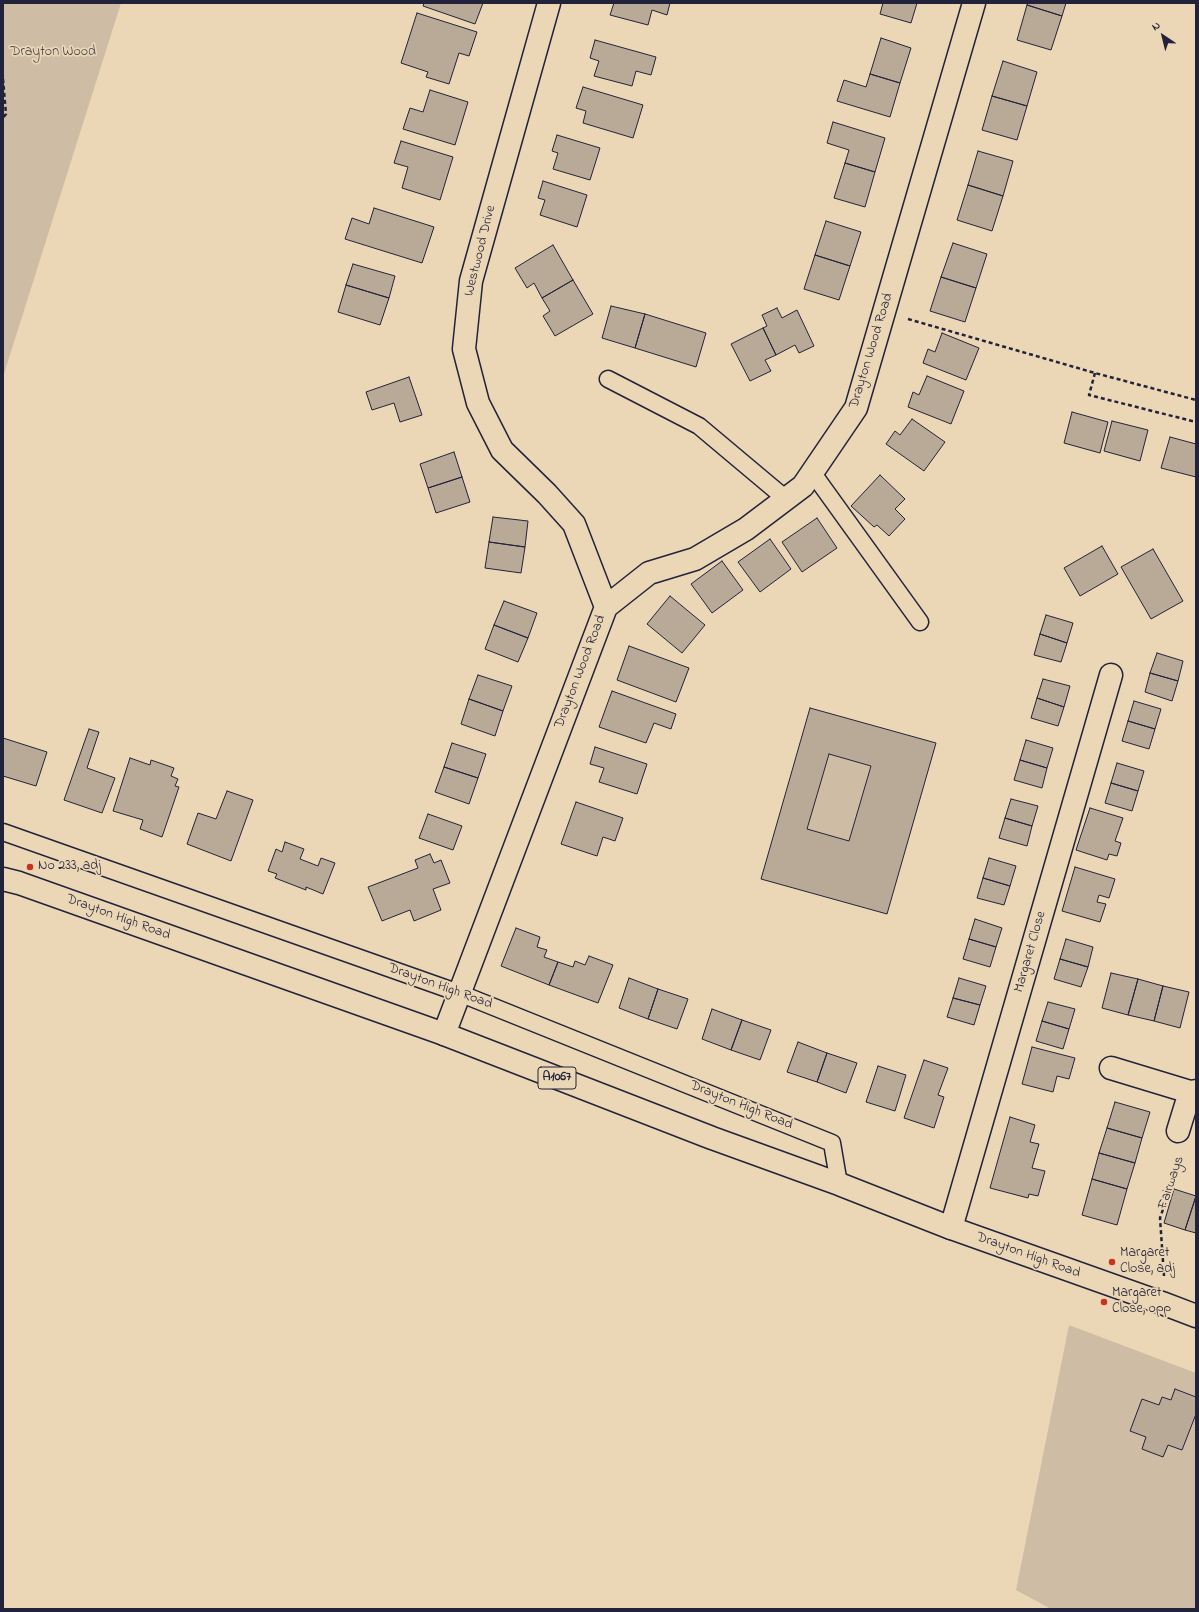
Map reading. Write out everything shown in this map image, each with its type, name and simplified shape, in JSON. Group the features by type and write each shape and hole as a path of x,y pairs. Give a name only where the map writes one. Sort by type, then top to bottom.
{"street":[{"name":"Westwood Drive","path":"549,3 471,281 464,349 478,403 502,450 548,494 574,524 606,607"},
{"name":"Drayton Wood Road","path":"444,1034 606,607 649,573 695,559 746,529 804,486 856,408 974,3"},
{"name":"Margaret Close","path":"951,1228 1111,675"},
{"name":"Drayton High Road","path":"3,878 444,1034 712,1138 839,1184 951,1228 1196,1316"},
{"path":"1111,1068 1193,1092 1178,1131"}],"lane":[{"path":"608,379 699,426 786,499"},
{"path":"812,472 920,622"},
{"name":"Drayton High Road","path":"3,832 459,992 832,1143 839,1184"}],"path":[{"path":"3,79 6,114 3,118"},
{"path":"885,312 1095,373 1196,400"},
{"path":"1095,373 1089,395 1196,422"},
{"name":"Fairways","path":"1162,1303 1168,1284 1164,1275 1160,1218 1188,1138 1178,1131"}],"green space":[{"name":"Drayton Wood","path":"3,3 121,3 3,377"},
{"path":"829,754 871,766 849,841 807,829"},
{"path":"1069,1325 1196,1373 1196,1609 1051,1609 1016,1590"}],"building":[{"path":"424,3 483,3 475,24 423,6"},
{"path":"614,3 670,3 667,15 652,10 648,25 610,15"},
{"path":"883,3 917,3 911,23 880,14"},
{"path":"1028,3 1066,3 1062,16 1027,5"},
{"path":"1027,5 1062,16 1051,50 1017,40"},
{"path":"417,13 477,32 469,56 459,53 449,84 426,77 428,72 401,63"},
{"path":"881,38 911,48 900,83 870,74"},
{"path":"595,40 656,57 651,75 636,71 632,86 594,76 599,61 590,58"},
{"path":"1003,61 1037,72 1027,106 992,96"},
{"path":"870,74 900,83 890,117 837,101 844,80 866,87"},
{"path":"583,87 643,105 633,138 583,123 586,111 576,108"},
{"path":"430,90 468,102 455,145 403,129 410,108 423,112"},
{"path":"992,96 1027,106 1017,140 982,130"},
{"path":"833,122 885,138 875,172 845,163 849,150 827,143"},
{"path":"557,135 600,148 590,180 553,169 558,153 552,151"},
{"path":"401,141 453,157 440,200 402,188 408,167 394,163"},
{"path":"978,151 1013,161 1003,196 968,185"},
{"path":"845,163 875,172 865,207 834,198"},
{"path":"543,181 587,195 577,227 540,215 545,200 538,198"},
{"path":"968,185 1003,196 992,231 957,220"},
{"path":"374,208 434,227 422,263 345,239 352,218 369,224"},
{"path":"826,221 861,232 850,266 815,255"},
{"path":"953,243 987,254 976,288 941,277"},
{"path":"553,245 573,280 542,298 534,283 527,288 515,268"},
{"path":"815,255 850,266 839,300 804,289"},
{"path":"353,264 395,276 389,298 346,285"},
{"path":"941,277 976,288 965,322 930,311"},
{"path":"573,280 593,314 555,336 543,316 550,311 542,298"},
{"path":"346,285 389,298 380,325 338,312"},
{"path":"611,306 645,314 635,348 602,338"},
{"path":"777,308 782,318 797,310 814,346 799,353 795,345 776,355 763,328 767,326 762,315"},
{"path":"645,314 706,333 696,367 635,348"},
{"path":"763,328 776,355 765,360 771,371 750,381 731,344"},
{"path":"942,333 979,348 966,380 923,363 928,349 935,352"},
{"path":"927,376 964,391 951,424 908,407 913,392 919,395"},
{"path":"409,377 422,415 400,422 394,403 372,410 366,392"},
{"path":"1072,412 1108,422 1100,453 1064,443"},
{"path":"912,419 945,442 924,471 886,444 895,431 900,435"},
{"path":"1112,421 1148,430 1140,461 1104,451"},
{"path":"1170,437 1196,444 1196,477 1161,468"},
{"path":"454,452 462,477 428,488 420,464"},
{"path":"880,475 905,499 895,509 905,519 889,536 877,525 874,527 851,506"},
{"path":"462,477 470,502 436,513 428,488"},
{"path":"493,517 528,521 525,547 489,542"},
{"path":"817,518 837,548 802,572 782,542"},
{"path":"770,539 791,569 760,592 738,562"},
{"path":"489,542 525,547 521,573 485,568"},
{"path":"1102,546 1118,574 1080,596 1064,568"},
{"path":"1153,549 1183,601 1151,619 1121,567"},
{"path":"722,561 743,590 712,613 691,584"},
{"path":"670,596 705,625 682,653 647,624"},
{"path":"504,601 537,613 528,638 494,625"},
{"path":"1046,615 1073,623 1067,643 1040,634"},
{"path":"494,625 528,638 518,662 485,649"},
{"path":"1040,634 1067,643 1061,662 1034,655"},
{"path":"629,646 689,668 676,702 617,680"},
{"path":"1157,653 1183,661 1178,681 1150,673"},
{"path":"1150,673 1178,681 1172,701 1145,692"},
{"path":"478,675 512,686 503,711 469,699"},
{"path":"1043,679 1070,686 1064,707 1037,698"},
{"path":"612,691 676,714 671,729 654,723 646,743 599,727"},
{"path":"1037,698 1064,707 1058,726 1031,718"},
{"path":"469,699 503,711 495,736 461,724"},
{"path":"1134,701 1161,709 1155,729 1128,721"},
{"path":"810,708 936,743 887,914 761,879","holes":["829,754 871,766 849,841 807,829"]},
{"path":"1128,721 1155,729 1149,749 1122,741"},
{"path":"89,729 99,732 87,768 115,778 102,813 64,800"},
{"path":"3,738 47,752 36,786 3,776"},
{"path":"1026,740 1053,748 1047,768 1020,760"},
{"path":"452,743 486,754 478,778 444,767"},
{"path":"595,747 647,764 637,794 599,782 604,768 590,764"},
{"path":"130,758 150,765 151,760 174,768 171,776 178,779 175,786 179,787 162,837 140,829 143,820 113,811"},
{"path":"1020,760 1047,768 1042,788 1014,780"},
{"path":"1117,763 1144,771 1138,791 1111,783"},
{"path":"444,767 478,778 469,804 435,792"},
{"path":"1111,783 1138,791 1132,811 1105,803"},
{"path":"227,791 253,800 231,861 187,844 198,813 216,819"},
{"path":"1011,799 1038,806 1032,826 1005,818"},
{"path":"576,802 623,818 615,841 603,837 597,856 561,844"},
{"path":"1090,808 1123,818 1115,841 1121,843 1117,856 1109,854 1107,860 1076,850"},
{"path":"428,814 462,826 453,850 419,838"},
{"path":"1005,818 1032,826 1027,846 999,838"},
{"path":"285,842 304,849 300,859 318,866 321,858 335,863 323,894 306,887 306,890 275,878 277,874 268,871 276,849 282,852"},
{"path":"430,854 434,863 441,860 450,883 433,889 441,910 414,921 410,910 382,921 368,887 418,868 415,860"},
{"path":"989,858 1016,866 1010,886 983,878"},
{"path":"1075,867 1115,879 1109,898 1099,895 1097,902 1106,904 1100,922 1062,911"},
{"path":"983,878 1010,886 1004,905 977,898"},
{"path":"975,919 1002,928 996,947 969,939"},
{"path":"516,928 540,937 537,947 547,950 544,957 558,962 549,985 501,966"},
{"path":"969,939 996,947 990,967 963,959"},
{"path":"1066,939 1093,947 1088,967 1060,959"},
{"path":"589,956 613,965 598,1003 549,985 558,962 573,967 575,961 585,965"},
{"path":"1060,959 1088,967 1081,987 1054,979"},
{"path":"1111,973 1138,979 1128,1015 1102,1008"},
{"path":"629,978 658,989 648,1019 619,1008"},
{"path":"959,978 986,986 980,1005 953,998"},
{"path":"1138,979 1163,986 1154,1021 1128,1015"},
{"path":"1163,986 1189,992 1180,1028 1154,1021"},
{"path":"658,989 688,999 677,1029 648,1019"},
{"path":"953,998 980,1005 974,1025 947,1017"},
{"path":"1048,1002 1075,1009 1069,1029 1042,1021"},
{"path":"712,1009 742,1020 731,1050 702,1039"},
{"path":"742,1020 771,1030 760,1060 731,1050"},
{"path":"1042,1021 1069,1029 1063,1049 1036,1041"},
{"path":"798,1042 827,1053 817,1082 787,1072"},
{"path":"1032,1047 1075,1058 1069,1079 1057,1076 1053,1092 1022,1084"},
{"path":"827,1053 857,1063 846,1093 817,1082"},
{"path":"924,1060 948,1068 938,1095 944,1097 934,1128 904,1118"},
{"path":"878,1066 906,1075 895,1111 866,1102"},
{"path":"1115,1102 1150,1112 1142,1138 1107,1128"},
{"path":"1010,1117 1035,1125 1030,1142 1039,1144 1032,1168 1045,1171 1038,1196 1029,1194 1028,1198 990,1188"},
{"path":"1107,1128 1142,1138 1135,1163 1099,1153"},
{"path":"1099,1153 1135,1163 1127,1189 1092,1179"},
{"path":"1092,1179 1127,1189 1117,1225 1082,1215"},
{"path":"1174,1189 1196,1196 1185,1230 1164,1223"},
{"path":"1196,1196 1196,1233 1185,1230"},
{"path":"1175,1389 1196,1397 1196,1414 1182,1450 1168,1445 1163,1457 1142,1449 1146,1437 1130,1431 1142,1399 1159,1405 1162,1397 1171,1400"}],"place":[{"name":"No 233, adj","path":"30,867"},
{"name":"Margaret Close, adj","path":"1112,1262"},
{"name":"Margaret Close, opp","path":"1104,1302"}]}
